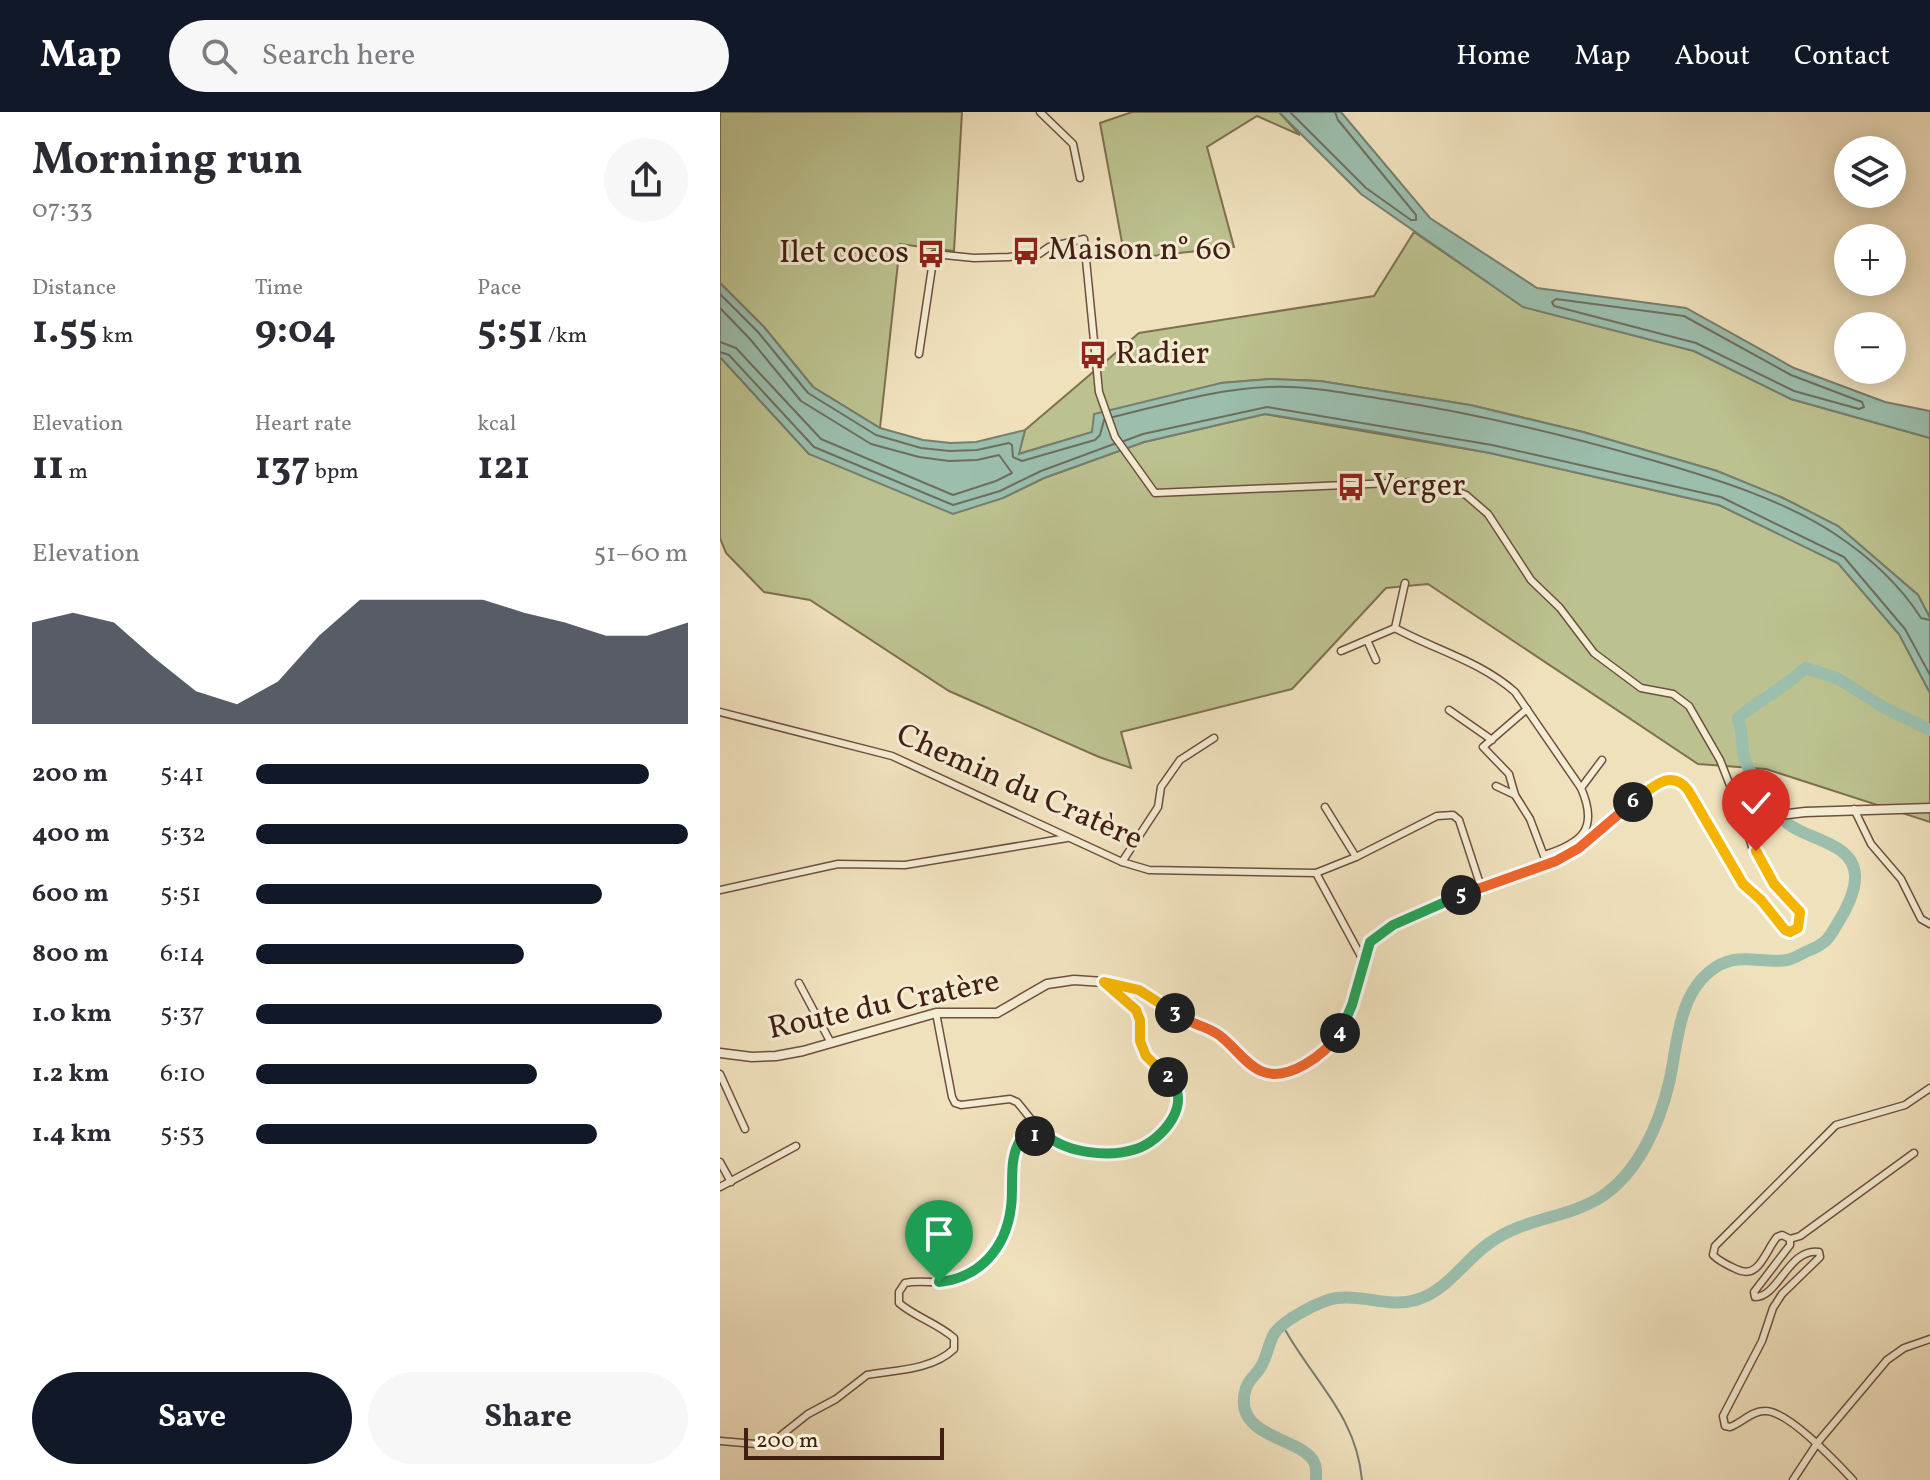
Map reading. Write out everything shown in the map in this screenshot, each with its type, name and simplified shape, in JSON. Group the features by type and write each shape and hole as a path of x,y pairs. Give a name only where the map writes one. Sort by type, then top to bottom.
{"street":[{"path":"1040,112 1073,144 1080,178"},
{"path":"919,354 934,254 1009,257 1039,254 1049,247 1084,239 1099,392 1115,437 1155,493 1415,482 1444,486 1466,495 1488,514 1531,580 1560,608 1594,653 1641,688 1673,694 1689,706 1720,760 1744,821 1749,823 1754,818 1805,812 1930,808"},
{"path":"1395,628 1405,583"},
{"path":"1341,651 1395,628 1484,669 1515,692 1527,709 1581,788 1587,803 1588,825 1577,841 1546,860 1530,819 1515,795 1509,774 1483,747 1527,709"},
{"path":"1367,640 1376,660"},
{"path":"1449,710 1492,740"},
{"name":"Chemin du Cratère","path":"720,712 892,756 1122,862 1149,870 1316,873 1356,857 1429,819 1453,815 1459,820 1481,887"},
{"path":"1122,862 1158,807 1161,787 1180,760 1214,738"},
{"path":"1581,788 1602,760"},
{"name":"Route du Cratère","path":"720,1053 776,1056 936,1013 997,1013 1055,982 1104,982 1152,997 1184,1020 1222,1037 1259,1071 1283,1074 1325,1050 1335,1040 1352,1005 1370,942 1377,934 1481,887 1579,848 1663,782 1675,779 1688,790 1743,884 1767,905 1785,930 1794,932 1798,928 1800,912 1769,878 1748,831 1749,823"},
{"path":"1496,786 1515,795"},
{"path":"1325,807 1356,857"},
{"path":"1854,809 1871,844 1901,879 1921,919 1930,924"},
{"path":"720,890 838,864 905,865 1070,838"},
{"path":"1316,873 1363,960"},
{"path":"936,1013 955,1103 961,1105 1010,1099 1017,1102 1057,1144 1071,1149 1134,1150 1161,1134 1174,1115 1178,1102 1176,1090 1173,1081 1146,1056 1140,1041 1140,1020 1136,1010 1104,982"},
{"path":"799,983 831,1043"},
{"path":"720,1074 745,1129"},
{"path":"1914,1153 1800,1236 1790,1239 1782,1235 1777,1237 1760,1265 1752,1271 1741,1272 1717,1260 1712,1254 1715,1246 1836,1125 1905,1105 1930,1088"},
{"path":"720,1441 756,1444 774,1441 867,1375 925,1365 945,1358 954,1349 954,1338 899,1303 899,1292 905,1283 958,1280 985,1263 1007,1228 1014,1149 1021,1139 1046,1135"},
{"path":"720,1187 796,1146"},
{"path":"720,1162 731,1182"},
{"path":"1790,1239 1790,1245 1754,1292 1755,1297 1765,1296 1792,1264 1808,1252 1817,1251 1820,1257 1782,1294 1773,1308 1762,1341 1723,1416 1723,1422 1730,1427 1757,1413 1768,1411 1818,1442 1853,1480"},
{"path":"1793,1480 1818,1442 1887,1360 1904,1348 1930,1339"}],"green space":[{"path":"720,112 962,112 954,251 900,244 880,428 813,387 764,327 720,283"},
{"path":"1132,112 1279,112 1300,135 1257,116 1207,147 1234,247 1125,259 1100,123"},
{"path":"1414,232 1524,307 1694,351 1791,399 1930,438 1930,618 1918,595 1838,526 1783,498 1717,471 1583,432 1470,405 1320,381 1270,379 1221,383 1093,432 1018,454 1025,430 1139,333 1374,296"},
{"path":"720,357 809,454 1003,498 1044,478 1144,442 1265,414 1490,453 1719,505 1838,563 1899,634 1930,693 1930,822 1766,769 1698,764 1428,584 1386,588 1292,689 1121,732 1131,768 1099,757 949,691 810,600 764,592 726,553 720,538"}],"water":[{"path":"1279,112 1341,112 1430,218 1537,288 1686,308 1794,368 1885,402 1930,411 1930,438 1791,399 1694,351 1523,307 1361,194"},
{"path":"720,283 764,327 813,387 880,428 923,440 976,442 1025,430 1019,454 1092,432 1094,414 1221,383 1270,379 1320,381 1470,405 1583,432 1717,471 1783,498 1838,526 1918,595 1930,618 1930,693 1899,634 1838,563 1719,505 1490,453 1370,431 1265,414 1144,442 1044,478 1003,498 953,514 809,454 720,357"}],"waterway":[{"path":"1316,1480 1315,1464 1307,1454 1257,1427 1248,1417 1244,1405 1247,1385 1262,1364 1274,1334 1303,1312 1337,1298 1406,1302 1427,1296 1502,1235 1574,1210 1601,1197 1626,1175 1653,1131 1669,1083 1681,1020 1693,990 1703,978 1716,967 1734,960 1778,961 1793,958 1824,942 1842,916 1854,887 1852,864 1837,848 1793,827 1775,809 1745,760 1738,718 1805,668 1837,678 1883,707 1930,730"},
{"path":"1283,1326 1342,1417 1358,1457 1362,1480"}],"place":[{"name":"Maison n° 60","path":"1026,251"},
{"name":"Ilet cocos","path":"931,254"},
{"name":"Radier","path":"1093,355"},
{"name":"Verger","path":"1351,487"}],"route":[{"path":"939,1282 958,1280 972,1273 996,1249 1007,1228 1014,1149 1021,1139 1046,1135 1057,1144 1071,1149 1134,1150 1161,1134 1174,1115 1178,1102 1173,1081 1146,1056 1140,1041 1140,1020 1136,1010 1104,982 1139,990 1184,1020 1222,1037 1259,1071 1283,1074 1325,1050 1335,1040 1352,1005 1366,950 1377,934 1481,887 1556,861 1579,848 1632,803 1669,779 1680,780 1684,784 1743,884 1767,905 1785,930 1794,932 1801,919 1800,912 1769,878 1756,851"}]}
